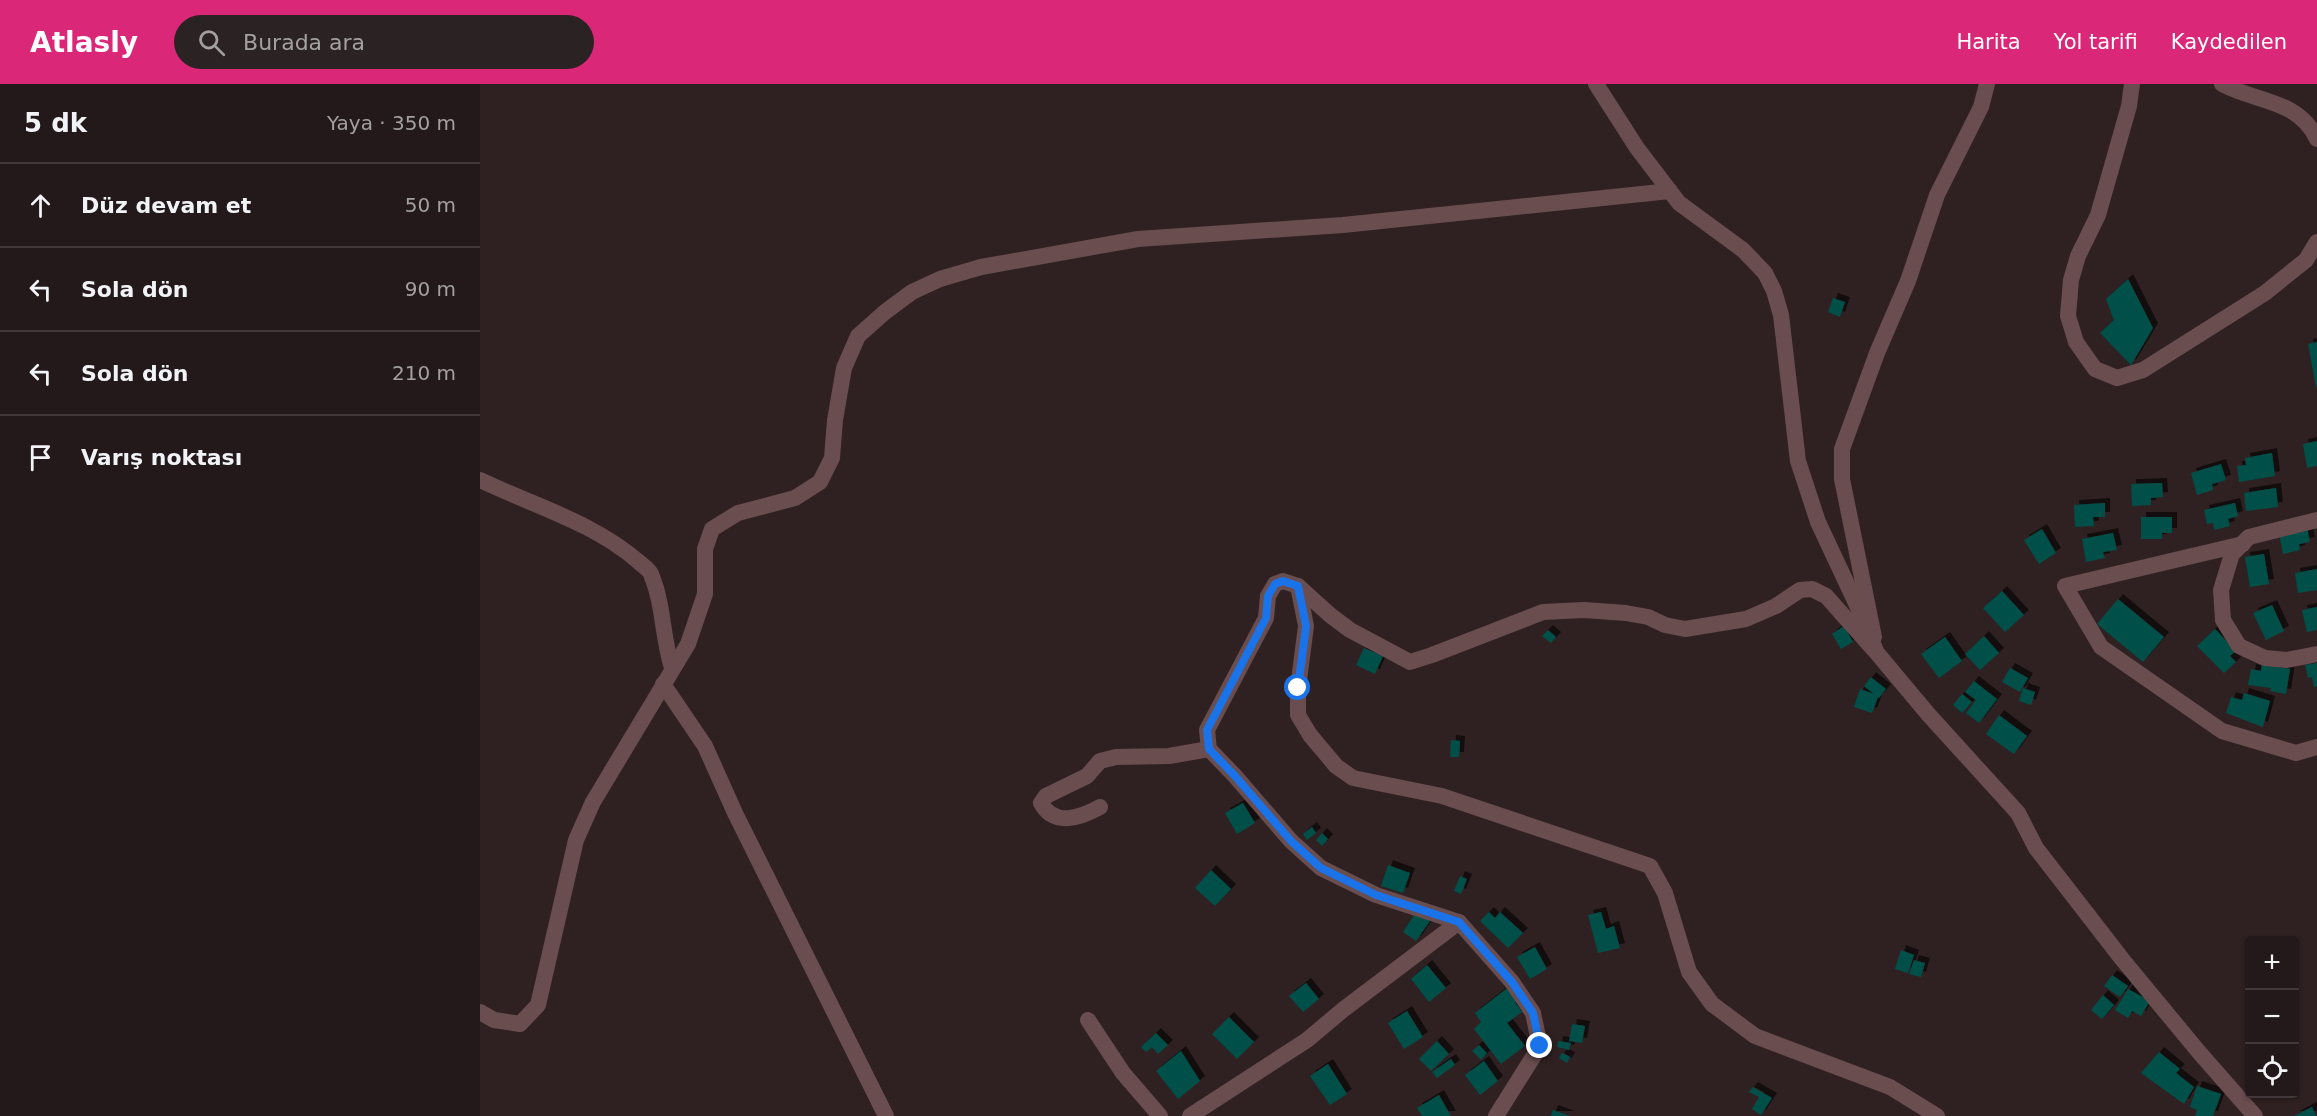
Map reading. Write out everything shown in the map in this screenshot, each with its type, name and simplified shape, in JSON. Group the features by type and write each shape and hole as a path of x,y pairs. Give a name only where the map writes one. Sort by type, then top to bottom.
{"street":[{"path":"2132,84 2129,106 2098,215 2078,256 2071,280 2068,316 2076,342 2095,369 2117,378 2143,370 2265,293 2306,260 2317,243"},
{"path":"2222,84 2231,89 2279,103 2312,128 2317,139"},
{"path":"1877,653 1862,568 1842,479 1842,449 1876,353 1908,281 1936,195 1981,107 1985,85"},
{"path":"1603,89 1637,148 1679,203 1743,250 1765,273 1774,291 1781,315 1798,461 1818,522 1877,653"},
{"path":"480,1012 494,1020 520,1024 538,1005 576,840 593,802 688,644 705,594 705,549 711,530 738,513 795,498 820,482 832,459 835,420 844,368 858,336 912,292 940,279 981,267 1138,239 1343,225 1670,191"},
{"path":"480,480 517,498 579,522 626,551 650,571 660,600 665,646 672,668"},
{"path":"2317,520 2249,537 2232,554 2221,590 2223,620 2238,646 2265,658 2287,660 2317,654"},
{"path":"2243,543 2064,586 2101,647 2222,731 2296,753 2317,747"},
{"path":"1496,1116 1540,1046 1533,1013 1512,982 1459,922 1376,895 1321,868 1291,841 1209,749 1207,730 1266,618 1268,596 1275,584 1283,581 1298,586 1350,630 1410,662 1543,612 1584,610 1626,613 1648,617 1665,625 1685,628 1746,619 1776,606 1800,590 1812,589 1826,596 1928,714 2018,813 2036,848 2115,950 2254,1116"},
{"path":"1298,586 1306,626 1298,688 1298,715 1310,735 1336,766 1353,778 1442,796 1650,866 1665,893 1689,972 1712,1004 1755,1036 1890,1087 1937,1116"},
{"path":"663,684 705,746 735,813 886,1116"},
{"path":"1100,807 1083,816 1063,819 1046,812 1041,803 1046,796 1087,776 1100,761 1116,757 1169,756 1209,749"},
{"path":"1190,1116 1307,1040 1459,922"},
{"path":"1088,1020 1123,1073 1160,1116"}],"building":[{"path":"2128,279 2153,328 2131,365 2100,333 2114,320 2106,299"},
{"path":"1833,298 1845,302 1840,317 1828,312"},
{"path":"2317,342 2317,387 2316,387 2308,344"},
{"path":"2317,441 2317,466 2307,468 2303,444"},
{"path":"2272,453 2275,476 2239,482 2237,466 2246,465 2245,458"},
{"path":"2221,464 2226,480 2212,484 2213,490 2197,495 2191,473"},
{"path":"2162,483 2163,497 2151,498 2151,505 2132,506 2131,484"},
{"path":"2276,488 2278,507 2246,511 2244,493"},
{"path":"2105,503 2105,517 2093,517 2094,526 2075,527 2074,505"},
{"path":"2235,503 2238,516 2228,519 2230,526 2214,530 2213,523 2207,524 2204,510"},
{"path":"2141,517 2172,517 2172,533 2162,533 2162,539 2141,539"},
{"path":"2307,527 2310,542 2299,544 2300,550 2283,554 2279,533"},
{"path":"2042,529 2056,553 2039,564 2024,540"},
{"path":"2113,533 2117,550 2103,552 2105,558 2086,562 2082,539"},
{"path":"2264,554 2269,584 2250,587 2245,557"},
{"path":"2317,569 2317,590 2298,593 2295,573"},
{"path":"2002,591 2024,615 2005,632 1983,608"},
{"path":"2118,599 2164,637 2143,662 2097,624"},
{"path":"2272,605 2284,631 2266,640 2253,613"},
{"path":"2317,607 2317,630 2307,632 2302,610"},
{"path":"1844,626 1853,642 1841,649 1832,634"},
{"path":"2215,629 2236,651 2230,656 2236,662 2224,673 2197,646"},
{"path":"1548,630 1556,637 1551,643 1542,636"},
{"path":"1984,636 1999,653 1980,670 1965,654"},
{"path":"1945,637 1962,661 1939,678 1921,654"},
{"path":"1364,648 1383,656 1375,674 1356,665"},
{"path":"2317,663 2317,686 2314,687 2312,677 2308,678 2305,665"},
{"path":"2262,664 2290,669 2286,694 2270,691 2271,688 2248,685 2251,669 2261,671"},
{"path":"2010,668 2028,678 2020,692 2002,682"},
{"path":"1871,677 1886,689 1878,697 1872,713 1854,707 1860,689 1874,694 1864,686"},
{"path":"1974,681 1997,699 1979,723 1966,713 1976,700 1965,692"},
{"path":"2023,688 2035,692 2031,705 2019,701"},
{"path":"2244,693 2270,701 2263,727 2226,713 2231,697 2242,700"},
{"path":"1962,694 1972,702 1962,713 1953,705"},
{"path":"1999,715 2027,736 2014,754 1986,734"},
{"path":"1451,740 1460,741 1459,757 1450,757"},
{"path":"1243,803 1255,823 1237,834 1225,813"},
{"path":"1312,827 1316,833 1307,840 1303,834"},
{"path":"1322,833 1328,839 1322,846 1316,840"},
{"path":"1388,865 1410,873 1403,893 1381,886"},
{"path":"1211,870 1231,889 1215,906 1195,888"},
{"path":"1460,876 1467,879 1461,894 1454,891"},
{"path":"1416,912 1430,921 1416,941 1403,932"},
{"path":"1489,912 1495,918 1500,912 1523,933 1508,948 1480,921"},
{"path":"1601,912 1606,929 1614,926 1620,948 1598,953 1588,915"},
{"path":"1535,947 1547,969 1530,979 1517,957"},
{"path":"1901,950 1914,955 1908,973 1895,969"},
{"path":"1914,960 1925,963 1921,977 1909,974"},
{"path":"1427,965 1446,988 1429,1002 1411,979"},
{"path":"2112,975 2128,986 2120,997 2104,986"},
{"path":"1306,983 1319,999 1303,1012 1289,996"},
{"path":"1510,986 1519,999 1515,1002 1522,1012 1507,1023 1525,1046 1501,1064 1474,1029 1481,1022 1475,1013"},
{"path":"2128,989 2150,1001 2141,1016 2132,1011 2128,1018 2115,1010"},
{"path":"2103,995 2114,1005 2102,1019 2091,1010"},
{"path":"1407,1011 1423,1037 1404,1049 1388,1023"},
{"path":"1229,1017 1254,1042 1237,1059 1212,1034"},
{"path":"1572,1024 1585,1026 1582,1043 1569,1041"},
{"path":"1156,1033 1168,1045 1158,1054 1152,1047 1146,1052 1141,1047"},
{"path":"1437,1041 1449,1054 1431,1071 1419,1059"},
{"path":"1558,1041 1571,1043 1569,1050 1557,1047"},
{"path":"1479,1045 1487,1053 1481,1060 1472,1051"},
{"path":"1181,1051 1200,1081 1178,1099 1156,1071"},
{"path":"2159,1052 2180,1069 2176,1073 2194,1087 2184,1104 2141,1073"},
{"path":"1562,1053 1570,1057 1567,1063 1559,1058"},
{"path":"1451,1059 1455,1065 1437,1078 1432,1072"},
{"path":"1484,1061 1498,1081 1480,1095 1465,1075"},
{"path":"1328,1064 1347,1094 1330,1105 1310,1076"},
{"path":"2197,1086 2221,1094 2213,1116 2195,1116 2197,1110 2190,1107"},
{"path":"1753,1087 1772,1098 1761,1115 1752,1109 1759,1097 1749,1092"},
{"path":"1439,1095 1451,1116 1422,1116 1417,1108"},
{"path":"2312,1107 2316,1116 2294,1116"},
{"path":"1553,1110 1570,1116 1551,1116"}],"route":[{"path":"1298,688 1306,626 1298,586 1283,581 1275,584 1268,596 1266,618 1223,703 1214,714 1207,730 1209,749 1291,841 1321,868 1376,895 1459,922 1468,935 1512,982 1533,1013 1540,1046"}]}
